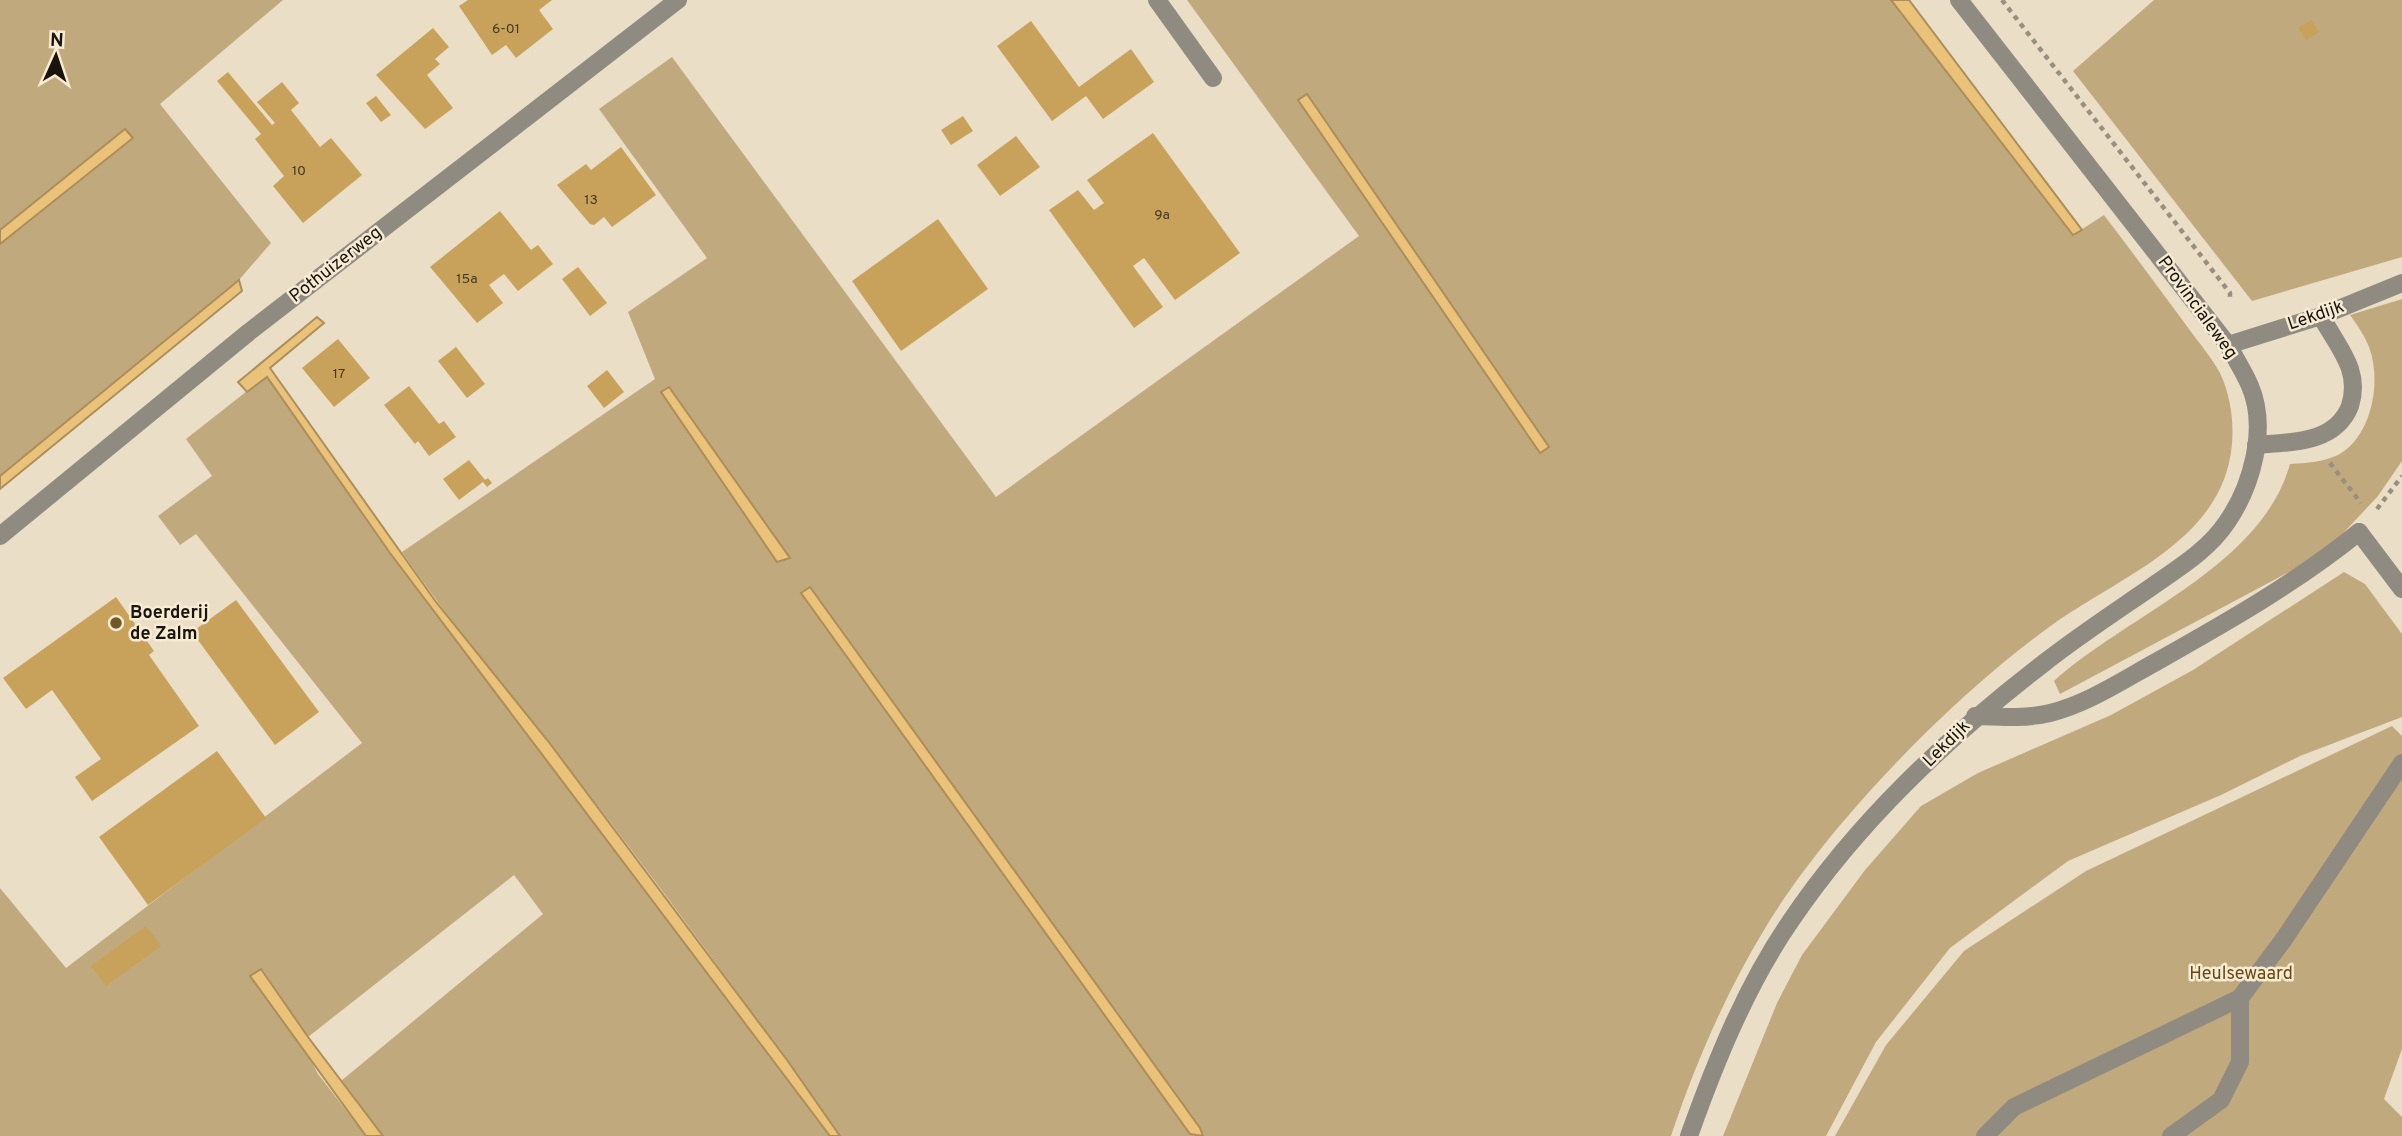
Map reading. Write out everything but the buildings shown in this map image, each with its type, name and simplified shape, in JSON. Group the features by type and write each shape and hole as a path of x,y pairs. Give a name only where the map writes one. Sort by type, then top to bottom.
{"street":[{"name":"Pothuizerweg","path":"0,536 249,332 678,0"},
{"path":"1157,0 1213,78"},
{"name":"Provincialeweg","path":"1959,0 2228,345 2251,388 2257,420 2256,445 2248,486 2227,523 2191,560 2070,643 1975,716"},
{"name":"Lekdijk","path":"2228,345 2321,316 2402,283"},
{"path":"2256,445 2315,438 2331,431 2345,417 2354,383 2349,366 2321,316"},
{"name":"Lekdijk","path":"1689,1136 1752,987 1789,923 1830,866 1889,799 1975,716 2016,718 2049,713 2123,680 2249,610 2311,571 2359,532 2402,589"},
{"path":"1985,1136 2014,1107 2239,998 2284,939 2402,762"},
{"path":"2171,1136 2221,1100 2240,1062 2239,998"}],"path":[{"path":"2333,468 2356,499"},
{"path":"2373,515 2402,477"}],"green space":[{"path":"0,0 283,0 160,104 271,243 239,280 0,476 0,244 132,138 125,129 0,230"},
{"path":"1187,0 1891,0 2073,235 2104,215 2220,373 2230,407 2232,443 2225,477 2210,505 2190,530 2165,552 2052,625 1975,687 1896,763 1859,803 1793,885 1752,950 1713,1028 1671,1136 840,1136 659,887 402,552 655,379 628,312 707,258 599,109 672,57 996,497 1359,236"},
{"path":"2154,0 2402,0 2402,257 2252,301 2073,71"},
{"path":"2402,299 2402,461 2378,496 2333,544 2291,571 2060,694 2054,681 2084,657 2189,586 2252,532 2275,500 2290,464 2327,459 2350,447 2366,422 2374,391 2374,376 2369,347 2350,315"},
{"path":"266,376 390,553 830,1136 383,1136 341,1081 543,914 514,875 308,1037 262,969 318,1074 366,1136 0,1136 0,888 66,968 362,743 196,534 180,545 158,516 212,476 186,439"},
{"path":"2344,572 2365,584 2402,634 2402,717 2300,756 2221,795 2068,861 1950,948 1876,1042 1826,1136 1723,1136 1777,1003 1802,955 1865,870 1921,806 1978,773 2111,715 2193,670"},
{"name":"Heulsewaard","path":"2392,726 2402,736 2402,1049 2384,1099 2402,1117 2402,1136 1835,1136 1886,1045 1964,951 2086,871"}],"shaded area":[{"path":"1891,0 1909,0 2082,230 2073,235"},
{"path":"1307,94 1549,447 1540,453 1298,100"},
{"path":"125,129 133,138 0,244 0,230"},
{"path":"239,280 242,291 0,489 0,476"},
{"path":"317,317 324,323 270,368 436,602 548,741 787,1060 840,1136 830,1136 390,553 267,377 247,392 238,382"},
{"path":"669,387 790,558 777,562 661,392"},
{"path":"810,587 1200,1128 1203,1136 1190,1134 801,593"},
{"path":"261,969 308,1037 383,1136 366,1136 250,976"}],"place":[{"name":"Boerderij de Zalm","path":"116,623"}]}
